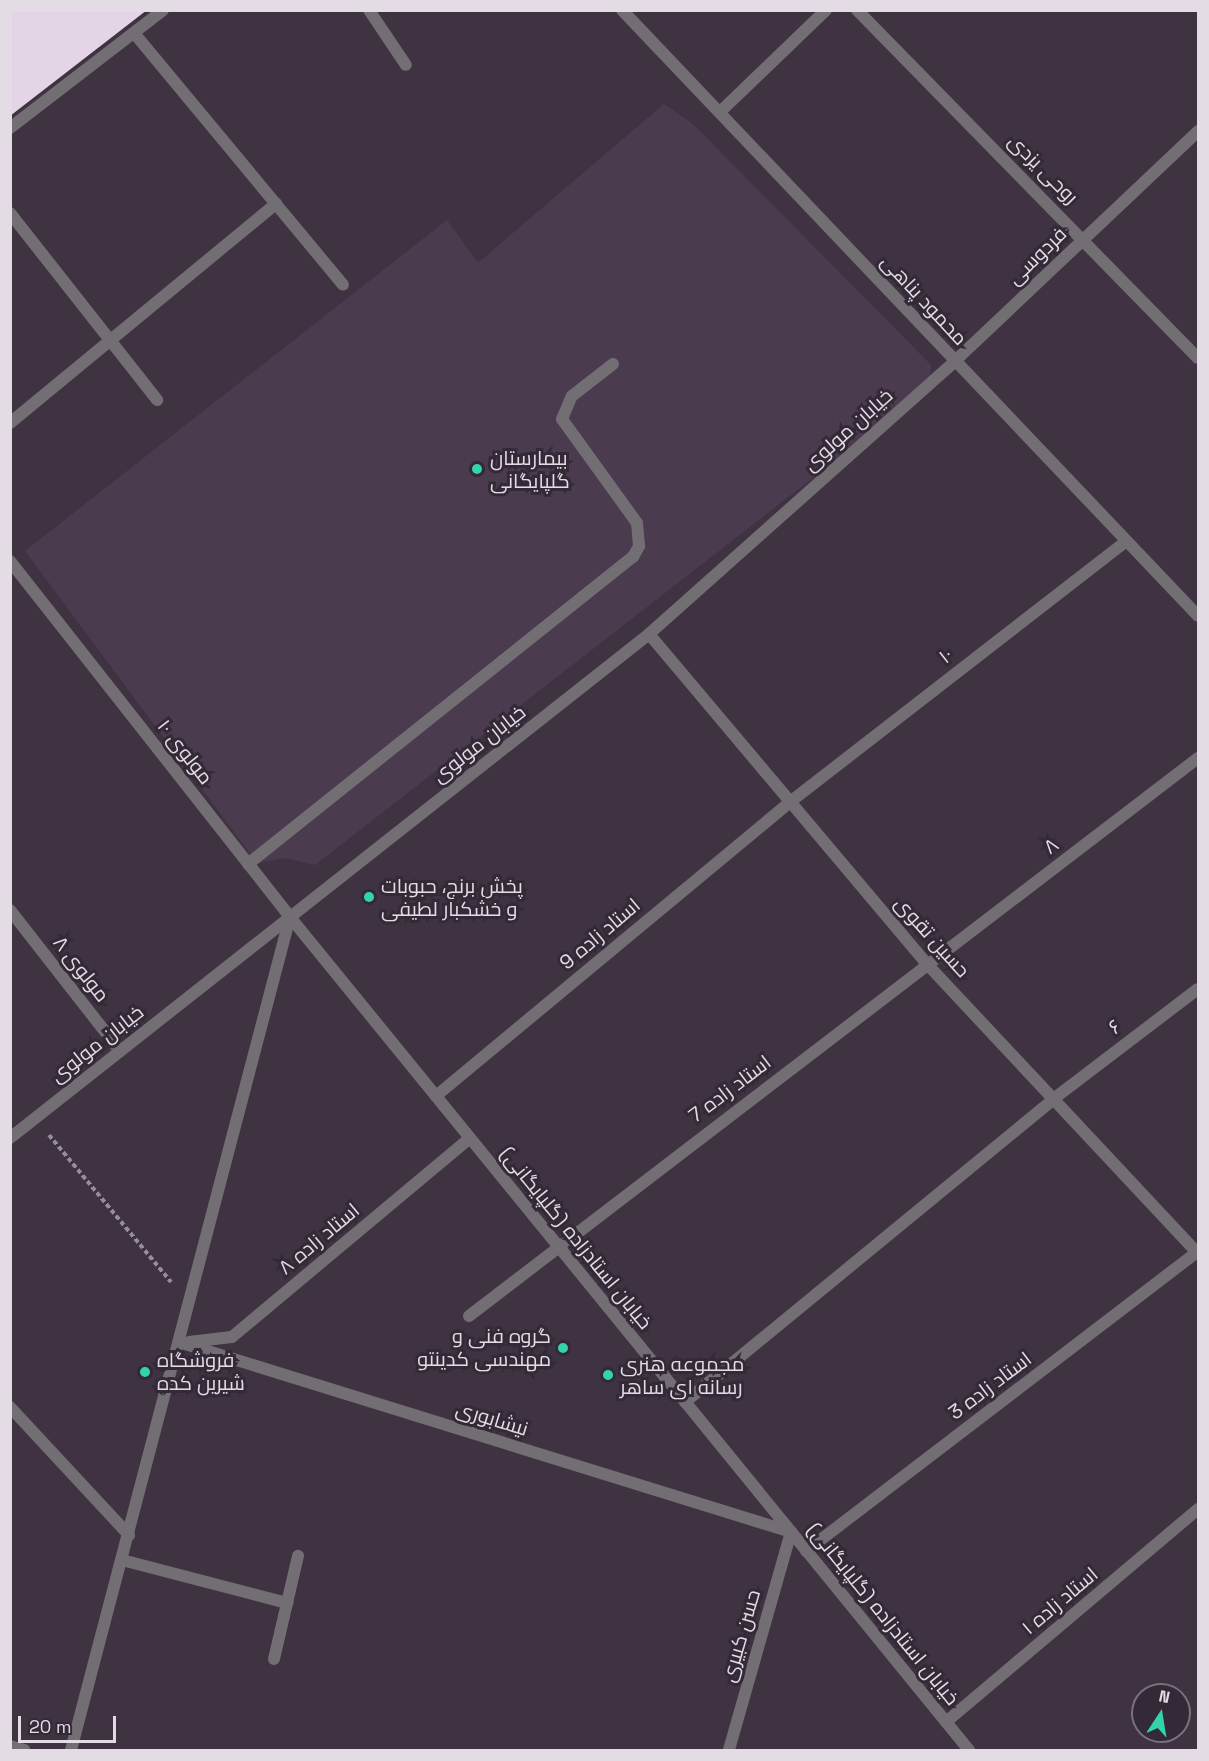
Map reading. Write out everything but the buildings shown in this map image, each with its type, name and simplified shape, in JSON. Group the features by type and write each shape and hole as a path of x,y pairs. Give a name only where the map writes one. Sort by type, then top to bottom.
{"street":[{"path":"10,128 163,10"},
{"path":"369,10 406,65"},
{"name":"محمود پناهی","path":"622,10 1125,542 1198,616"},
{"path":"720,112 826,10"},
{"name":"روحی یزدی","path":"857,10 1084,238 1198,358"},
{"path":"134,33 343,285"},
{"name":"فردوسی","path":"955,361 1198,131"},
{"path":"10,423 108,337 276,204"},
{"path":"10,213 157,400"},
{"name":"خیابان مولوی","path":"10,1138 649,634 955,361"},
{"path":"248,864 633,557 639,546 637,523 562,419 572,396 613,364"},
{"name":"۱۰","path":"790,802 1125,542"},
{"name":"مولوی ۱۰","path":"10,561 290,917"},
{"name":"حسین تقوی","path":"649,634 927,964 1056,1097 1198,1252"},
{"name":"۸","path":"927,964 1198,758"},
{"name":"استاد زاده 9","path":"435,1096 790,802"},
{"name":"مولوی ۸","path":"10,910 120,1051"},
{"path":"71,1750 192,1307 290,917"},
{"name":"خیابان استادزاده (گلپایگانی)","path":"290,917 969,1750"},
{"name":"استاد زاده 7","path":"470,1316 557,1245 927,964"},
{"name":"۶","path":"685,1402 1056,1097 1198,989"},
{"name":"استاد زاده ۸","path":"182,1343 232,1337 470,1138"},
{"name":"استاد زاده 3","path":"807,1551 1198,1252"},
{"name":"نیشابوری","path":"182,1343 791,1532"},
{"path":"10,1407 129,1535"},
{"name":"استاد زاده ۱","path":"946,1722 1198,1509"},
{"name":"حسن کبیری","path":"729,1750 791,1532"},
{"path":"274,1659 297,1556"},
{"path":"122,1560 286,1604"},
{"path":"10,1746 24,1750"}],"path":[{"path":"35,1119 192,1307"}],"shaded area":[{"name":"بیمارستان گلپایگانی","path":"664,104 693,124 931,365 930,387 315,865 285,858 257,863 25,551 447,220 478,263"}],"place":[{"name":"بیمارستان گلپایگانی","path":"477,469"},
{"name":"پخش برنج، حبوبات و خشکبار لطیفی","path":"369,897"},
{"name":"گروه فنی و مهندسی کدینتو","path":"563,1348"},
{"name":"فروشگاه شیرین کده","path":"145,1372"},
{"name":"مجموعه هنری رسانه ای ساهر","path":"608,1375"}]}
